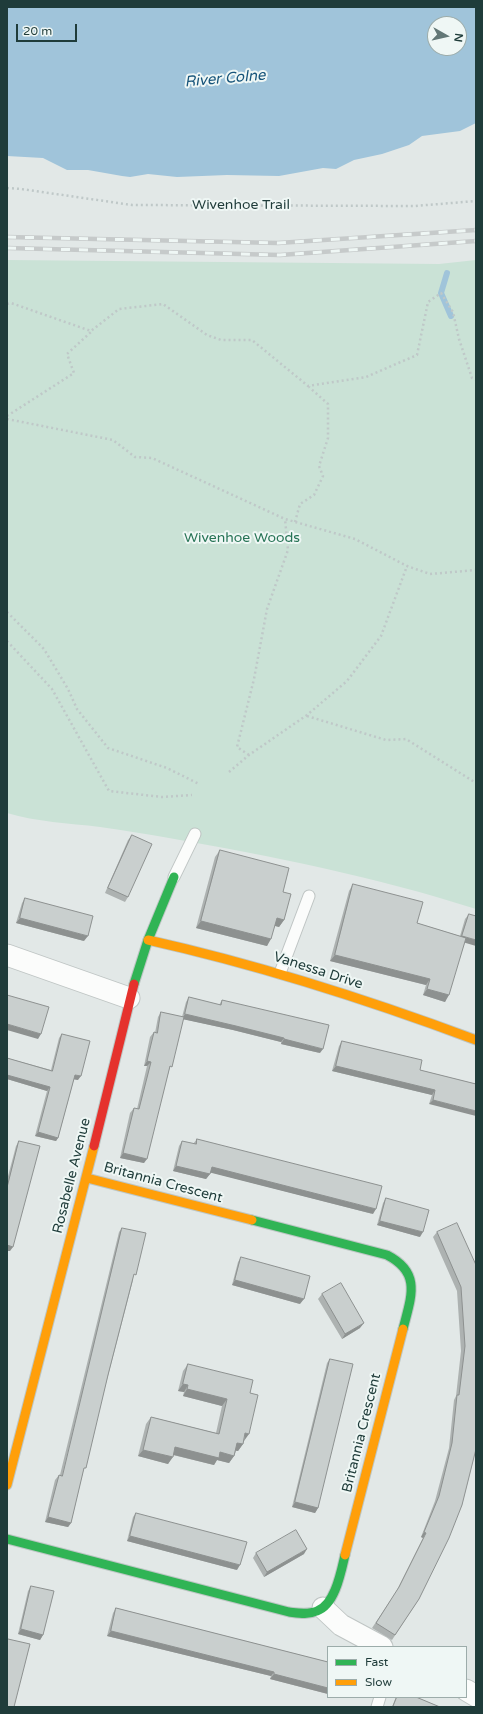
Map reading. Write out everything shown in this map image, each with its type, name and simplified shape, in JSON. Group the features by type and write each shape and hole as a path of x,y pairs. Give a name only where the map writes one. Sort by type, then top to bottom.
{"street":[{"name":"Rosabelle Avenue","path":"7,1485 87,1178 129,998 148,940 174,877"},
{"name":"Vanessa Drive","path":"148,940 192,949 326,986 476,1040"},
{"path":"7,955 129,998"},
{"name":"Britannia Crescent","path":"87,1178 387,1255 398,1260 406,1267 410,1277 411,1289 409,1306 340,1576 334,1594 323,1608"},
{"path":"7,1539 289,1612 307,1614 316,1613 323,1608 341,1625 380,1646"},
{"path":"467,1691 476,1696"}],"lane":[{"path":"174,877 195,834"},
{"path":"280,973 310,896"}],"path":[{"name":"Wivenhoe Trail","path":"7,188 132,205 415,206 476,201"},
{"path":"308,386 366,377 417,355 428,302 441,293 454,312 461,345 472,378 476,380"},
{"path":"7,304 11,303 91,332"},
{"path":"7,416 74,373 67,354 119,309 163,304 207,335 221,340 252,340 328,404 328,438 318,466 323,476 314,495 300,504 295,522"},
{"path":"7,419 113,440 135,457 152,458 285,519 355,539 407,566 430,574 476,570"},
{"path":"249,755 237,747 254,679 267,609 288,550 285,519"},
{"path":"229,772 249,755 307,715 347,681 381,636 407,566"},
{"path":"7,612 44,648 68,689 77,709 108,748 167,768 199,784"},
{"path":"7,641 52,689 109,791 162,797 192,795"},
{"path":"307,715 386,740 406,739 476,783"}],"green space":[{"name":"Wivenhoe Woods","path":"7,260 439,264 476,260 476,909 362,877 285,860 143,834 41,820 7,813"}],"water":[{"name":"River Colne","path":"7,7 476,7 476,123 460,131 422,136 409,145 382,154 354,160 336,169 323,168 279,176 227,175 177,177 148,174 130,177 88,170 67,170 43,158 7,156"}],"building":[{"path":"132,835 152,844 128,897 108,888"},
{"path":"220,850 289,868 283,892 291,894 284,920 277,918 271,939 201,921"},
{"path":"353,884 423,902 417,923 466,938 449,995 427,989 430,979 335,955"},
{"path":"25,898 93,916 88,936 20,918"},
{"path":"469,914 476,916 476,940 462,936"},
{"path":"7,995 49,1007 41,1034 7,1024"},
{"path":"189,997 221,1005 222,1000 329,1025 323,1049 185,1014"},
{"path":"161,1012 184,1017 147,1159 123,1153 134,1108 139,1109 151,1062 147,1061 154,1032 157,1033"},
{"path":"62,1034 90,1041 81,1076 75,1075 58,1138 38,1132 50,1087 7,1075 7,1058 52,1071"},
{"path":"342,1041 422,1060 420,1070 476,1084 476,1111 433,1100 435,1090 336,1066"},
{"path":"197,1139 382,1186 376,1209 212,1167 210,1174 176,1166 182,1141 196,1144"},
{"path":"19,1141 40,1146 13,1247 7,1245 7,1188"},
{"path":"386,1198 429,1210 423,1232 380,1221"},
{"path":"457,1223 476,1265 476,1449 462,1505 449,1538 419,1599 395,1635 376,1623 399,1587 426,1533 424,1532 439,1496 452,1443 457,1395 459,1395 465,1346 461,1287 437,1232"},
{"path":"122,1228 146,1233 136,1275 134,1274 71,1523 48,1517 59,1475 62,1476"},
{"path":"241,1257 310,1276 304,1299 235,1280"},
{"path":"341,1283 364,1323 345,1334 322,1294"},
{"path":"330,1359 353,1364 318,1508 295,1502"},
{"path":"188,1364 253,1380 250,1393 258,1395 249,1434 245,1433 243,1444 237,1443 234,1456 220,1452 219,1458 175,1447 173,1457 143,1450 151,1417 219,1434 227,1399 187,1389 188,1385 183,1384"},
{"path":"136,1513 247,1542 240,1565 130,1536"},
{"path":"296,1530 307,1549 267,1572 256,1553"},
{"path":"31,1586 54,1591 43,1635 21,1629"},
{"path":"116,1608 327,1662 327,1688 274,1674 274,1672 111,1631"},
{"path":"8,1639 30,1644 14,1707 7,1707"},
{"path":"397,1698 418,1698 440,1707 393,1707"}],"waterway":[{"path":"447,273 441,293 451,316"}],"railway":[{"path":"7,237 278,243 476,230"},
{"path":"7,248 280,255 476,241"}],"traffic: fast":[{"path":"134,984 148,940 174,877"},
{"path":"252,1220 387,1255 398,1262 410,1278 411,1287 411,1296 403,1329"},
{"path":"7,1539 289,1612 303,1613 317,1611 323,1608 328,1602 336,1587 345,1555"}],"traffic: slow":[{"path":"148,940 314,984 476,1040"},
{"path":"7,1485 94,1146"},
{"path":"87,1178 252,1220"},
{"path":"345,1555 403,1329"}],"traffic: jam":[{"path":"94,1146 134,984"}]}
